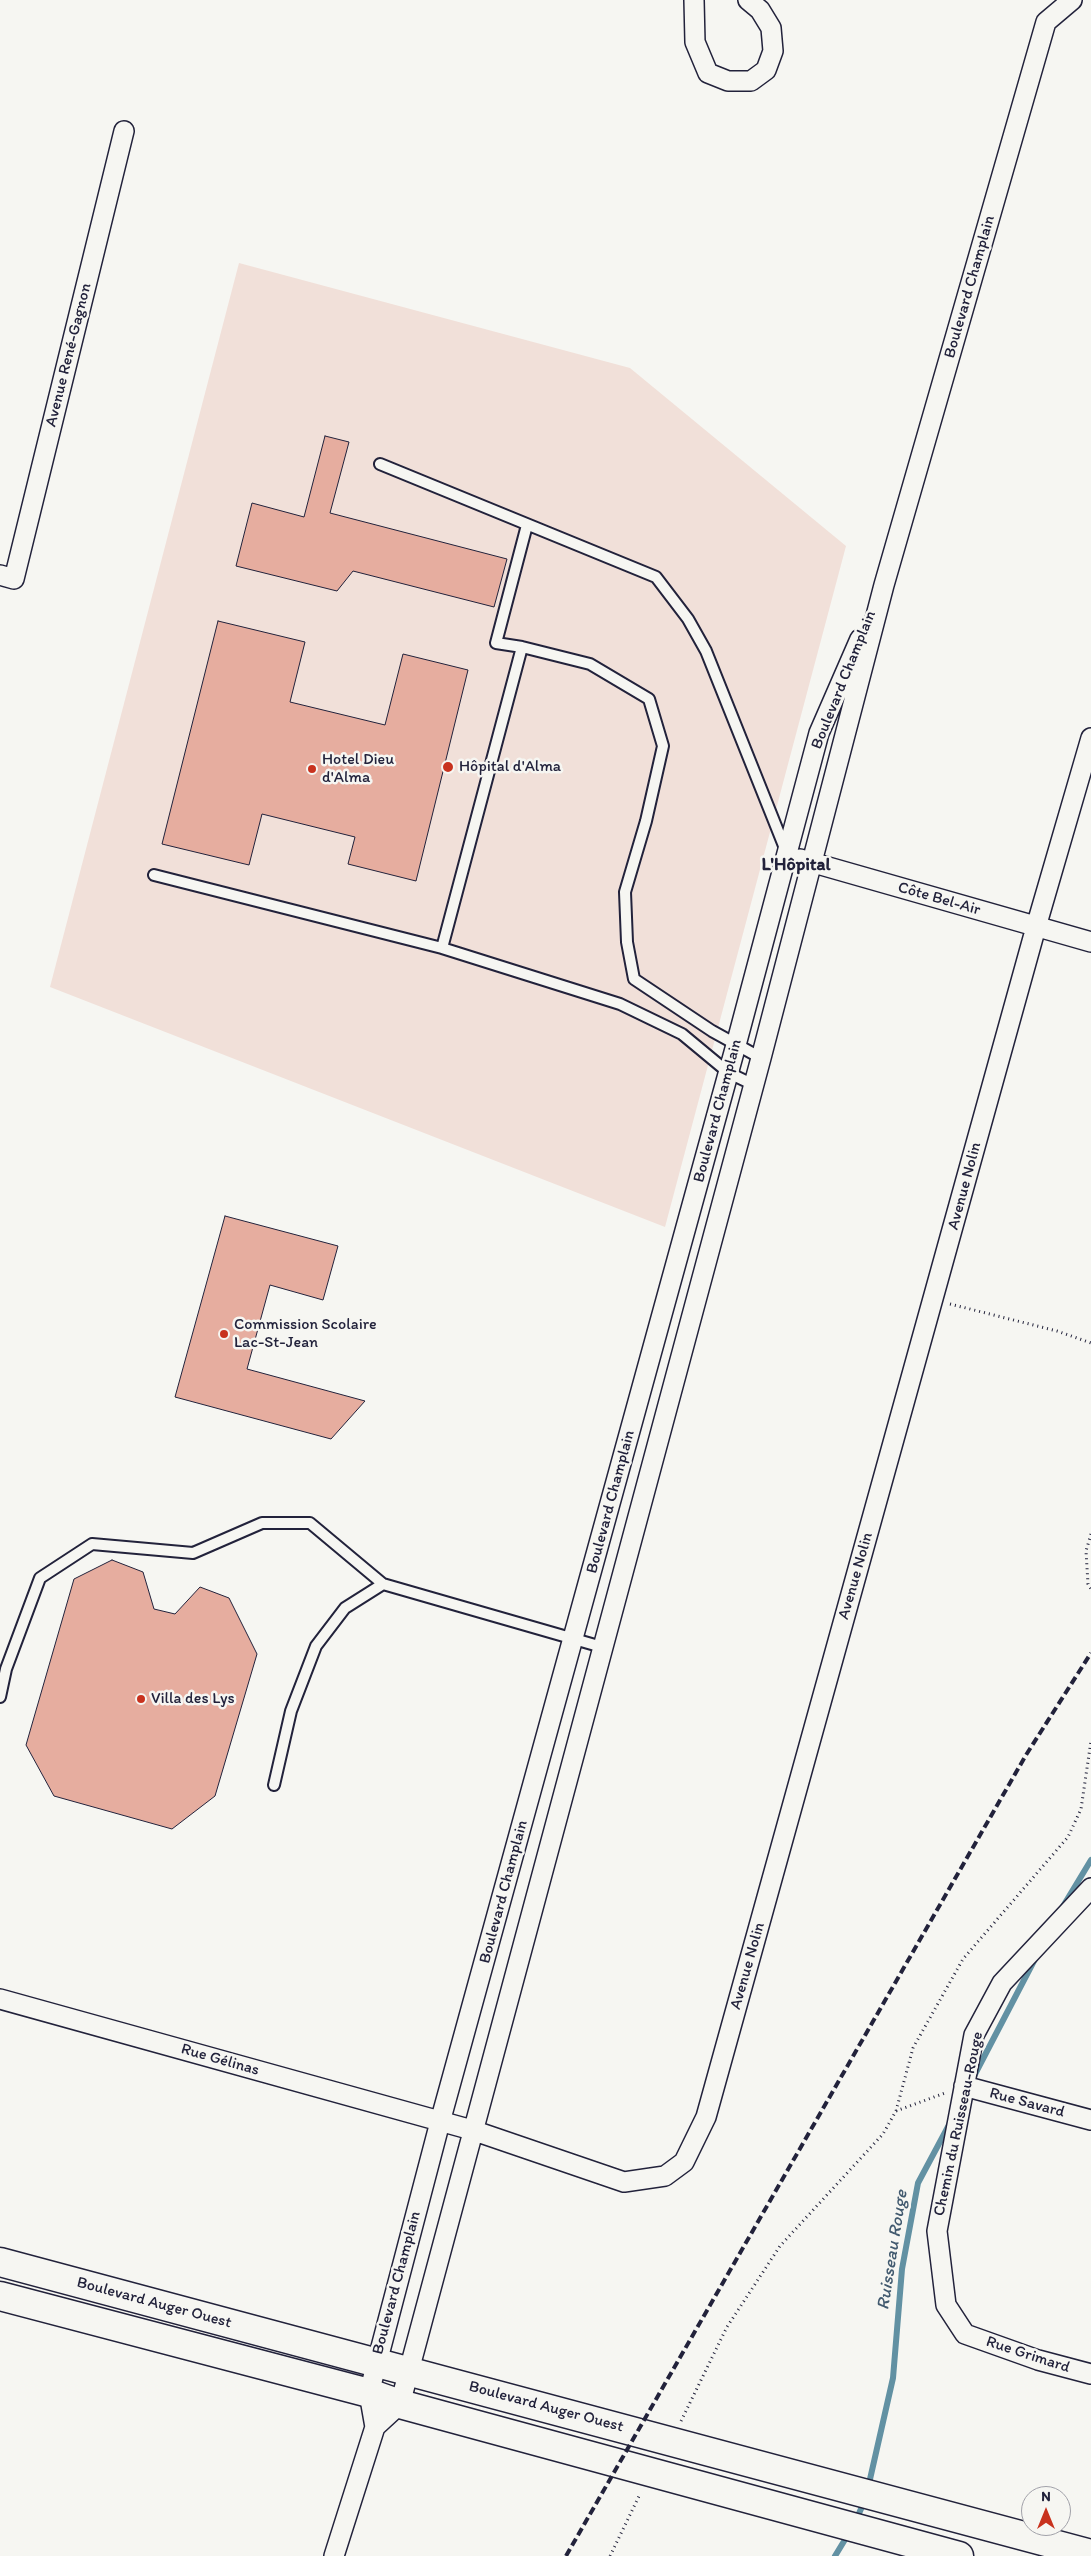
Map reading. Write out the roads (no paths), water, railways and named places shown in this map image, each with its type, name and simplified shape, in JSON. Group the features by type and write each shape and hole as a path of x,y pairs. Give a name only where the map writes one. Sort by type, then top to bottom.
{"main road":[{"name":"Boulevard Auger Ouest","path":"0,2262 1091,2554"},
{"path":"54,2310 61,2278"},
{"name":"Boulevard Auger Ouest","path":"0,2296 368,2393 400,2404 959,2556"}],"street":[{"path":"694,0 695,42 708,73 728,82 751,82 766,70 773,52 771,28 760,10 748,0"},
{"name":"Boulevard Champlain","path":"375,2427 400,2404 754,1085 884,585 1046,22 1072,0"},
{"name":"Avenue René-Gagnon","path":"7,577 124,131"},
{"name":"Boulevard Champlain","path":"334,2556 375,2427 368,2393 376,2362 440,2122 729,1073 819,733 884,585"},
{"name":"Avenue Nolin","path":"440,2122 472,2130 624,2182 664,2176 684,2162 706,2117 1036,927 1091,738"},
{"name":"Côte Bel-Air","path":"787,855 1091,942"},
{"name":"Chemin du Ruisseau-Rouge","path":"965,2334 946,2305 937,2231 974,2035 1002,1983 1091,1888"},
{"name":"Rue Gélinas","path":"0,1999 440,2122"},
{"name":"Rue Savard","path":"964,2086 1091,2120"},
{"name":"Rue Grimard","path":"965,2334 1038,2360 1091,2374"}],"lane":[{"path":"380,464 656,577 688,619 706,651 787,855"},
{"path":"527,524 496,643 522,647 590,664 648,699 663,746 646,821 626,892 627,942 634,979 736,1045 761,1058"},
{"path":"442,948 522,647"},
{"path":"154,875 442,948 620,1004 682,1034 729,1073 754,1085"},
{"path":"0,1697 6,1669 40,1578 92,1544 193,1553 262,1523 310,1523 383,1584 602,1647"},
{"path":"274,1785 292,1711 316,1646 345,1608 383,1584"}],"waterway":[{"name":"Ruisseau Rouge","path":"1062,1908 1091,1860"},
{"name":"Ruisseau Rouge","path":"973,2078 1036,1957"},
{"name":"Ruisseau Rouge","path":"868,2488 893,2378 902,2269 918,2183 950,2123"},
{"name":"Ruisseau Rouge","path":"856,2520 865,2500"},
{"name":"Ruisseau Rouge","path":"835,2556 849,2533"}],"railway":[{"path":"566,2556 1026,1755 1091,1653"}],"place":[{"name":"Hôpital d'Alma","path":"448,767"},
{"name":"Hotel Dieu d'Alma","path":"312,769"},
{"name":"Commission Scolaire Lac-St-Jean","path":"224,1334"},
{"name":"Villa des Lys","path":"141,1699"}],"district":[{"name":"L'Hôpital","path":"796,865"}]}
